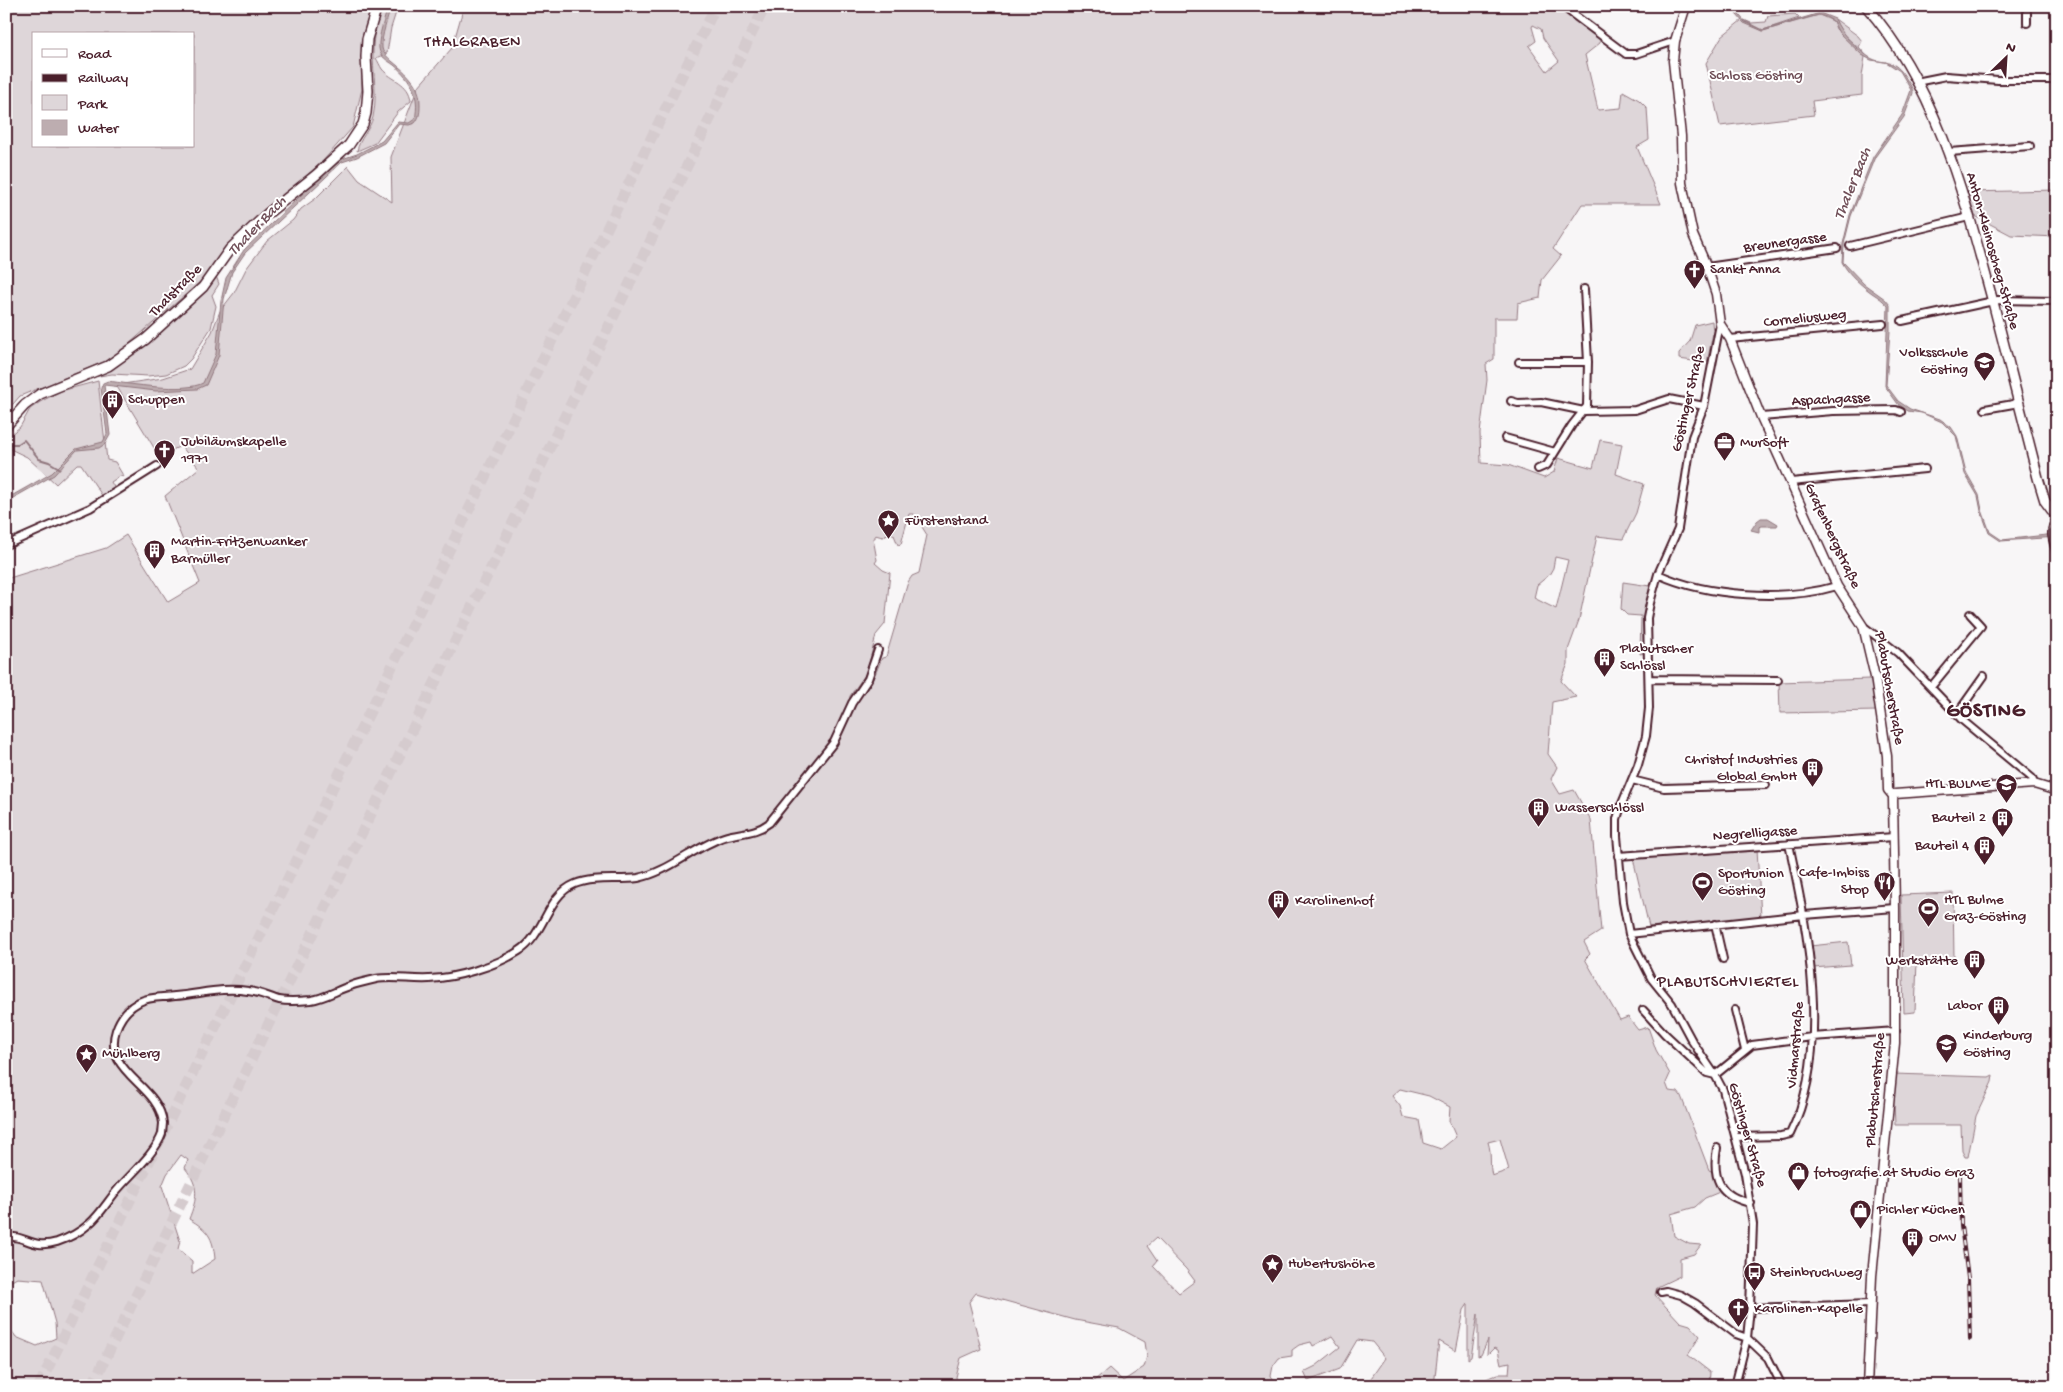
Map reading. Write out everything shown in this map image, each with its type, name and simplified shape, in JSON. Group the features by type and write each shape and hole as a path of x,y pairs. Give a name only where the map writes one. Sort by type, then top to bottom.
{"main road":[{"name":"Thalstraße","path":"6,426 25,405 40,394 114,362 146,339 203,287 230,249 267,214 349,145 363,124 366,113 368,91 366,58 368,39 377,6"},
{"name":"Anton-Kleinoscheg-Straße","path":"1866,6 1885,30 1916,82 1949,152 1969,217 2045,501 2057,518"}],"street":[{"path":"1562,6 1626,54 1636,54 1675,41"},
{"name":"Göstinger Straße","path":"1686,6 1675,41 1673,62 1681,136 1682,183 1693,235 1716,294 1720,324 1704,406 1692,437 1678,529 1652,591 1647,618 1649,708 1646,736 1638,766 1620,806 1617,819 1618,856 1629,934 1651,978 1672,1004 1722,1090 1736,1137 1751,1203 1753,1251 1750,1308 1747,1338 1735,1386"},
{"path":"2027,6 2027,23"},
{"path":"1916,82 1946,76 1998,80 2057,80"},
{"path":"1949,152 2030,146"},
{"name":"Breunergasse","path":"1850,246 1969,217"},
{"name":"Breunergasse","path":"1707,267 1837,248"},
{"path":"1538,469 1547,465 1572,425 1587,406 1588,362 1584,289"},
{"path":"1902,321 1992,301 2057,301"},
{"name":"Grafenbergstraße","path":"1720,324 1730,339 1762,417 1837,586 1863,626 1898,652 1957,714 2032,778 2034,784"},
{"name":"Corneliusweg","path":"1730,339 1883,324"},
{"path":"1519,362 1588,362"},
{"path":"1511,401 1518,403 1541,402 1584,411 1635,410 1669,399 1704,406"},
{"path":"1985,409 2019,403"},
{"name":"Aspachgasse","path":"1762,417 1833,411 1896,410 1901,412"},
{"path":"1505,438 1555,452"},
{"path":"6,545 90,508 157,466"},
{"name":"Grafenbergstraße","path":"1791,482 1926,469"},
{"name":"Anton-Kleinoscheg-Straße","path":"2057,518 2052,526 2052,536 2057,554"},
{"path":"1658,574 1696,588 1736,593 1799,593 1837,586"},
{"path":"1931,687 1981,626 1970,614"},
{"name":"Plabutscherstraße","path":"1863,626 1871,653 1887,756 1888,790 1894,795 1896,1031 1874,1250 1867,1386"},
{"path":"6,1237 15,1236 42,1245 56,1242 79,1232 92,1222 154,1148 162,1134 163,1121 154,1102 140,1083 126,1074 118,1063 114,1052 114,1034 118,1024 126,1011 136,1003 149,998 177,996 212,990 249,991 282,1001 310,1000 322,998 349,986 379,978 442,978 505,959 526,946 538,931 560,894 572,885 580,882 633,878 656,873 713,841 726,836 761,830 769,823 834,742 852,703 868,679 878,650"},
{"path":"1957,714 1984,676"},
{"path":"1649,679 1778,680"},
{"path":"1632,780 1664,788 1766,785"},
{"path":"1894,795 2034,784 2057,791"},
{"name":"Negrelligasse","path":"1618,856 1894,837"},
{"name":"Vidmarstraße","path":"1736,1137 1790,1134 1803,1099 1812,1037 1814,1000 1804,915 1789,844"},
{"path":"1629,934 1804,915 1895,908"},
{"path":"1715,924 1723,959"},
{"name":"Göstinger Straße","path":"1643,1010 1665,1034 1707,1073 1715,1075"},
{"path":"1734,1010 1745,1050"},
{"path":"1715,1075 1752,1045 1812,1037 1896,1031"},
{"name":"Göstinger Straße","path":"1717,1148 1714,1166 1716,1176 1722,1188 1741,1201 1751,1203"},
{"path":"1660,1292 1666,1291 1681,1295 1695,1303 1736,1334 1747,1338 1768,1358 1782,1386"},
{"path":"1750,1308 1871,1304"}],"green space":[{"path":"6,6 370,6 362,61 362,89 353,127 322,162 231,241 201,281 113,358 20,396 6,412"},
{"path":"382,6 398,6 391,28 387,53 376,58 386,73 404,86 410,95 411,101 398,112 375,143 357,151 370,126 375,107 373,46 374,32"},
{"path":"464,6 1578,6 1574,12 1600,31 1600,43 1585,55 1598,110 1621,108 1623,91 1639,100 1647,108 1649,140 1637,147 1661,204 1582,204 1553,249 1561,256 1542,280 1540,298 1518,303 1517,318 1494,318 1494,359 1486,364 1487,380 1480,433 1481,463 1508,465 1544,478 1554,472 1558,458 1593,468 1600,440 1622,444 1616,474 1644,484 1636,513 1623,539 1597,536 1579,620 1568,650 1568,664 1561,681 1576,697 1552,702 1548,754 1557,767 1551,779 1560,794 1574,790 1591,820 1601,931 1584,942 1590,954 1585,959 1620,1020 1628,1017 1638,1030 1648,1027 1656,1050 1670,1074 1666,1083 1669,1091 1678,1092 1681,1096 1709,1170 1717,1174 1722,1191 1705,1198 1695,1207 1671,1214 1674,1236 1689,1244 1701,1245 1694,1254 1680,1258 1680,1276 1657,1287 1655,1295 1680,1322 1690,1325 1700,1336 1688,1355 1710,1372 1709,1386 1497,1385 1495,1384 1498,1380 1486,1379 1498,1374 1509,1374 1510,1362 1501,1364 1498,1350 1494,1348 1487,1355 1488,1340 1481,1355 1478,1356 1478,1314 1471,1357 1468,1359 1468,1304 1464,1310 1456,1351 1439,1341 1434,1386 1360,1386 1369,1381 1385,1358 1372,1342 1357,1340 1340,1369 1308,1381 1304,1372 1316,1366 1340,1347 1332,1336 1313,1346 1311,1342 1299,1345 1292,1350 1292,1356 1279,1358 1273,1366 1271,1376 1279,1386 1088,1386 1109,1368 1123,1381 1144,1367 1147,1356 1145,1342 1119,1328 1075,1320 976,1293 969,1302 981,1349 961,1358 956,1377 958,1386 6,1386 6,1323 16,1337 37,1346 56,1338 55,1323 43,1280 17,1278 6,1284 6,599 11,597 6,587 6,579 106,548 126,535 168,602 200,583 165,496 199,468 181,446 159,456 116,385 163,378 190,369 212,332 220,311 234,293 246,269 267,241 293,220 301,209 315,199 348,166 359,180 392,202 391,157 418,87 452,48","holes":["1533,25 1541,29 1543,38 1559,61 1547,71 1529,46 1536,41","909,514 914,514 927,535 919,573 912,576 908,582 886,657 882,658 866,690 856,699 849,702 850,696 867,672 876,635 885,624 890,573 875,563 877,560 873,538 875,538 875,535 883,537 890,532 894,535 898,545 901,544","1555,557 1568,560 1556,609 1534,598 1537,585 1549,575 1553,568","1400,1089 1429,1096 1450,1107 1449,1121 1456,1137 1441,1149 1423,1143 1419,1120 1403,1117 1400,1106 1392,1096","1500,1139 1509,1170 1492,1176 1488,1142","181,1155 188,1160 185,1168 193,1181 196,1193 189,1219 201,1227 208,1235 213,1245 215,1259 192,1274 192,1261 178,1249 180,1241 162,1186 167,1174","1156,1238 1195,1281 1179,1293 1153,1266 1157,1261 1147,1246"]},
{"name":"Schloss Gösting","path":"1795,14 1799,18 1763,30 1744,20 1751,23 1766,22 1768,16"},
{"name":"Schloss Gösting","path":"1819,15 1833,21 1836,29 1865,57 1862,95 1812,101 1814,115 1720,126 1706,63 1722,36 1742,20 1763,31"},
{"path":"1835,19 1858,36 1862,41 1859,47 1866,55 1840,31"},
{"path":"2057,190 2057,237 2011,235 1975,216 1968,192"},
{"path":"216,276 219,284 212,295 216,306 211,328 191,359 184,366 166,374 148,376 112,374 93,377 107,369"},
{"path":"1712,321 1713,333 1707,363 1679,359 1679,353 1690,341 1695,325"},
{"path":"98,381 107,460 115,462 124,477 120,476 111,482 115,489 103,497 81,464 77,464 56,484 27,457 6,447 6,438 20,427 30,409 61,391"},
{"path":"1623,582 1650,586 1644,615 1645,653 1640,654 1641,616 1627,615 1621,609"},
{"path":"1870,679 1874,690 1877,711 1780,713 1779,682"},
{"name":"Sportunion Gösting","path":"1757,849 1761,917 1649,927 1633,858"},
{"name":"HTL Bulme Graz-Gösting","path":"1953,893 1954,960 1917,961 1915,1012 1904,1013 1901,895"},
{"path":"1848,942 1851,965 1813,968 1810,946"},
{"path":"1894,1074 1989,1077 1993,1075 1992,1082 1976,1116 1968,1157 1965,1157 1962,1151 1961,1125 1895,1125 1894,1104 1891,1102"}],"water":[{"path":"388,6 391,6 382,48 384,53 409,76 419,93 420,112 415,123 409,125 399,124 384,143 357,157 342,162 245,253 232,272 224,299 219,355 206,385 197,389 156,391 104,385 110,435 105,444 99,448 77,450 54,475 6,502 6,499 52,473 76,449 103,442 107,434 101,388 103,383 108,381 170,388 194,386 203,383 216,354 221,301 226,278 244,250 325,172 342,159 357,154 382,141 398,122 409,123 415,119 416,103 410,83 394,65 382,56 379,48"},
{"path":"1729,6 1732,6 1745,22 1763,30 1820,13 1835,19 1853,45 1869,57 1879,61 1871,60 1862,55 1839,33 1833,21 1826,17 1819,15 1763,31 1744,23"},
{"name":"Thaler Bach","path":"1887,63 1893,64 1902,72 1913,93 1904,117 1875,157 1851,216 1844,244 1843,262 1864,284 1885,299 1890,305 1886,385 1898,401 1910,409 1922,413 1908,411 1898,404 1885,386 1888,306 1856,279 1842,262 1843,244 1850,215 1873,157 1902,115 1911,90 1900,71"},
{"name":"Thaler Bach","path":"1922,413 1940,419 1951,427 1957,436 1966,472 1979,495 1990,532 2002,540 2055,534 2057,537 2001,541 1989,533 1981,511 1978,496 1965,474 1956,436 1942,422"},
{"path":"1761,518 1768,518 1778,524 1777,526 1759,527 1759,532 1751,530"}],"waterway":[{"path":"471,6 476,8 489,6"},
{"path":"6,444 18,444 24,440 39,459 59,468"}],"tunnel":[{"path":"39,1386 716,6"},
{"path":"92,1386 765,6"}],"railway":[{"path":"1960,1175 1961,1226 1968,1278 1970,1339"}],"place":[{"name":"Sankt Anna","path":"1694,289"},
{"name":"Volksschule Gösting","path":"1984,381"},
{"name":"Schuppen","path":"112,419"},
{"name":"MurSoft","path":"1724,462"},
{"name":"Jubiläumskapelle 1971","path":"165,470"},
{"name":"Fürstenstand","path":"889,540"},
{"name":"Martin-Fritzenwanker Barmüller","path":"155,570"},
{"name":"Plabutscher Schlössl","path":"1604,677"},
{"name":"Christof Industries Global GmbH","path":"1813,788"},
{"name":"HTL BULME","path":"2006,803"},
{"name":"Wasserschlössl","path":"1539,827"},
{"name":"Bauteil 2","path":"2002,837"},
{"name":"Bauteil 4","path":"1985,865"},
{"name":"Cafe-Imbiss Stop","path":"1885,901"},
{"name":"Sportunion Gösting","path":"1702,902"},
{"name":"Karolinenhof","path":"1279,920"},
{"name":"HTL Bulme Graz-Gösting","path":"1928,928"},
{"name":"Werkstätte","path":"1974,980"},
{"name":"Labor","path":"1998,1025"},
{"name":"Kinderburg Gösting","path":"1947,1064"},
{"name":"Mühlberg","path":"86,1073"},
{"name":"fotografie.at Studio Graz","path":"1798,1192"},
{"name":"Pichler Küchen","path":"1861,1229"},
{"name":"OMV","path":"1913,1257"},
{"name":"Hubertushöhe","path":"1272,1283"},
{"name":"Steinbruchweg","path":"1754,1292"},
{"name":"Karolinen-Kapelle","path":"1738,1328"}],"district":[{"name":"THALGRABEN","path":"473,43"},
{"name":"GÖSTING","path":"1986,712"},
{"name":"PLABUTSCHVIERTEL","path":"1728,983"}]}
